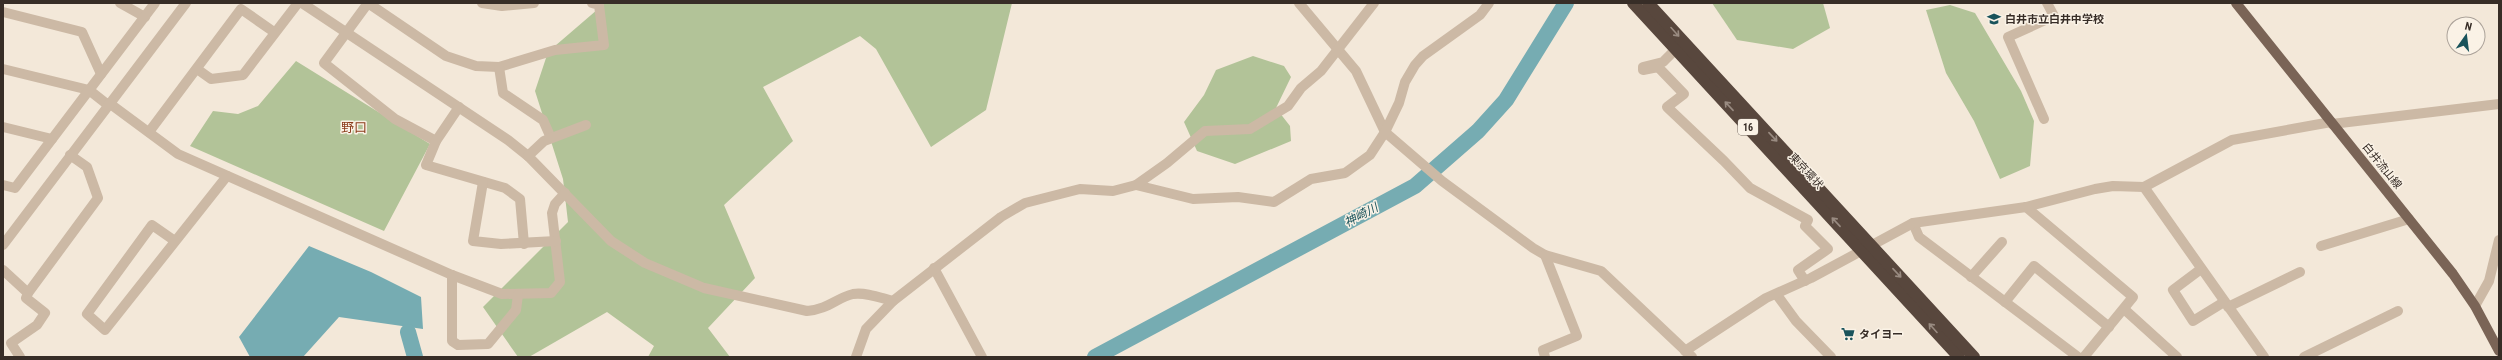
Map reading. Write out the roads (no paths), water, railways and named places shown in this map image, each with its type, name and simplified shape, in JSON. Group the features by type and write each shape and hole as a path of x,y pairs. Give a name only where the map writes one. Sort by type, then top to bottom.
{"highway":[{"name":"東京環状","path":"1633,3 1866,248 1974,357"},
{"name":"東京環状","path":"1648,3 1866,248 1959,357"}],"main road":[{"name":"白井流山線","path":"2236,3 2409,219 2475,306 2499,351"}],"street":[{"path":"120,3 145,17"},
{"path":"3,185 15,188 155,3"},
{"path":"3,245 108,104 186,3"},
{"path":"197,69 211,79 243,75 274,32 298,3"},
{"path":"302,3 459,107 528,156 601,231 612,241 645,263 704,288 746,299 807,311 822,310 853,294 867,294 893,301"},
{"path":"436,141 394,119 324,63 368,3 446,56 476,66 499,67 555,50 604,45 599,5 592,3"},
{"path":"482,3 502,6 528,3"},
{"path":"1299,3 1356,71 1385,132 1442,181 1545,255 1601,271 1689,354 1766,298 1805,281 1913,223 2026,207 2095,189 2114,186 2144,187 2232,140 2331,123 2499,104"},
{"path":"856,357 866,329 893,301 1000,217 1025,203 1080,189 1113,191 1136,185 1167,163 1205,131 1250,129 1288,106 1301,88 1321,71 1337,48 1374,3"},
{"path":"1136,185 1193,199 1238,198 1274,202 1312,180 1346,173 1370,155 1385,132 1399,103 1405,82 1423,56 1480,15 1489,3"},
{"path":"2044,119 2008,37 2054,16 2048,3"},
{"path":"149,132 242,9 274,32"},
{"path":"3,12 82,32 101,74"},
{"path":"1676,49 1663,62 1643,67 1643,70 1658,68 1684,94 1668,107 1750,188 1808,220 1805,226 1828,249 1798,270 1805,281"},
{"path":"499,67 503,93 543,120 551,138"},
{"path":"3,69 89,90 178,154 490,291 518,295 551,293 560,282 552,213 555,204 565,193"},
{"path":"459,107 436,141 426,165 505,188 520,199 524,244"},
{"path":"528,156 537,146 551,138 586,125"},
{"path":"3,127 52,139"},
{"path":"20,357 11,343 37,325 45,313 26,298 28,292 98,198 87,167 70,156"},
{"path":"175,241 152,225 87,314 105,330 227,176"},
{"path":"483,182 473,241 524,244 556,241"},
{"path":"2144,187 2264,357"},
{"path":"2026,207 2134,297 2084,357"},
{"path":"2321,246 2409,219"},
{"path":"1913,223 1919,238 2078,357"},
{"path":"2475,306 2489,282 2499,240"},
{"path":"1971,277 2002,242"},
{"path":"1545,255 1577,336 1543,350 1545,357"},
{"path":"2005,302 2034,266 2109,327"},
{"path":"934,268 982,357"},
{"path":"2201,269 2173,290 2193,321 2226,304 2300,272"},
{"path":"3,270 28,292"},
{"path":"452,275 452,341 458,345 488,344 516,310 518,295"},
{"path":"1777,294 1796,321 1831,357"},
{"path":"2124,309 2177,357"},
{"path":"2304,357 2398,311"}],"water":[{"path":"309,246 371,272 421,297 423,329 339,317 303,357 250,357 239,337"}],"waterway":[{"name":"神崎川","path":"1095,357 1415,186 1478,131 1506,100 1566,3"},
{"path":"408,332 415,357"}],"place":[{"name":"白井市立白井中学校","path":"1994,19"},
{"name":"タイヨー","path":"1848,334"}],"district":[{"name":"野口","path":"354,127"}]}
